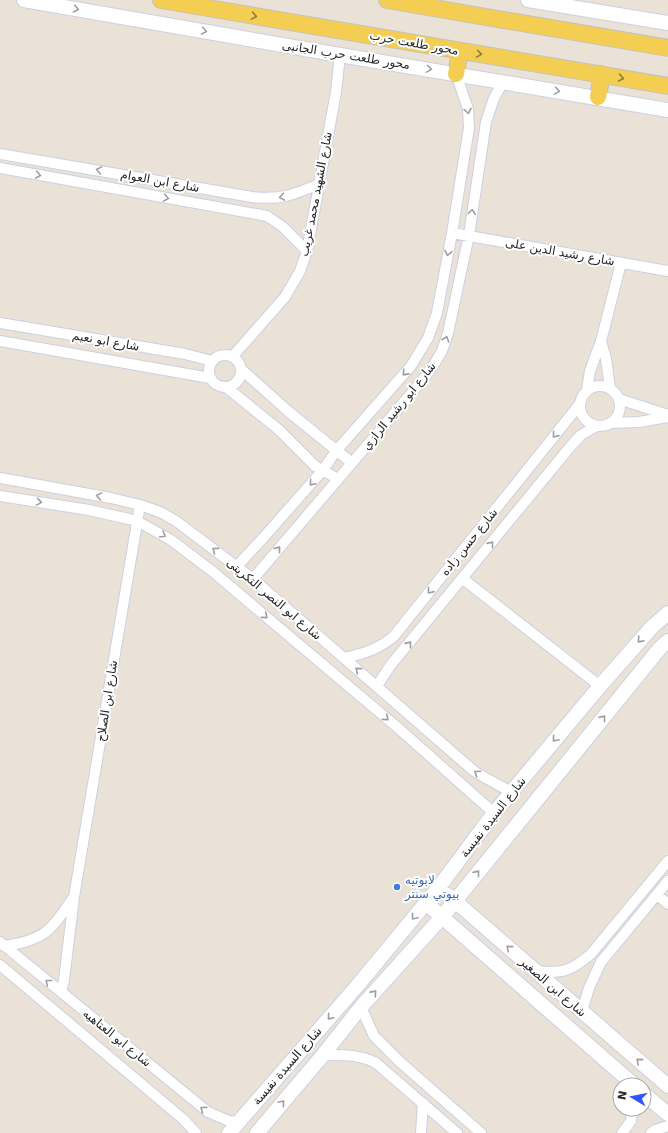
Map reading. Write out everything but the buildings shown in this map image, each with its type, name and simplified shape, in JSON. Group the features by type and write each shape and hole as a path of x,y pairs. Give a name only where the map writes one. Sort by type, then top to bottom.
{"main road":[{"name":"محور طلعت حرب","path":"161,0 668,86"},
{"path":"388,0 668,48"},
{"path":"456,74 460,51"},
{"path":"598,97 602,74"}],"street":[{"name":"محور طلعت حرب الجانبى","path":"24,0 668,110"},
{"path":"528,0 668,23"},
{"name":"شارع الشهيد محمد غريب","path":"232,357 285,297 300,271 307,251 336,92 340,55"},
{"name":"شارع ابو رشيد الرازي","path":"237,566 323,470 336,451 411,366 428,338 436,313 452,233 469,128 468,109 456,74"},
{"name":"شارع ابو رشيد الرازي","path":"253,579 421,382 442,351 448,333 469,236 486,122 494,98 503,82"},
{"name":"شارع ابن العوام","path":"0,154 252,197 282,198 296,194 319,184"},
{"path":"59,179 62,165"},
{"name":"شارع ابن العوام","path":"0,168 267,216 283,227 307,251"},
{"name":"شارع رشيد الدين على","path":"452,233 668,271"},
{"path":"601,341 606,359 610,388 619,399 620,405 616,418 605,425 598,426 592,425 584,419 580,410 580,405 582,397 587,390 590,371 601,341 621,263"},
{"name":"شارع ابو نعيم","path":"0,323 185,354 212,361"},
{"name":"شارع ابو نعيم","path":"0,341 210,378"},
{"path":"338,478 315,466 278,429 226,387 216,385 210,378 210,366 212,361 216,357 222,355 232,357 236,360 241,369 288,412 352,463"},
{"path":"226,387 237,381 241,369"},
{"path":"587,390 597,386 608,387 612,390"},
{"path":"619,399 668,416"},
{"name":"شارع حسن زاده","path":"344,658 372,650 394,636 580,405"},
{"path":"611,422 639,422 668,416"},
{"name":"شارع حسن زاده","path":"377,686 390,666 570,447 581,435 598,426"},
{"name":"شارع ابو النصر التكريتى","path":"0,478 111,498 140,505 160,512 176,521 253,579 475,772 511,792"},
{"name":"شارع ابو النصر التكريتى","path":"0,496 88,510 137,521 171,540 212,571 397,727 494,813"},
{"name":"شارع ابن الصلاح","path":"61,992 64,980 74,897 140,505"},
{"path":"463,578 600,686"},
{"name":"شارع السيدة نفيسة","path":"229,1133 358,985 439,887 494,813 600,686 652,627 668,614"},
{"name":"شارع السيدة نفيسة","path":"257,1133 323,1055 361,1007 442,916 656,654 668,642"},
{"path":"535,971 551,973 563,972 576,966 591,954 668,861"},
{"path":"582,1012 589,988 601,962 668,881"},
{"name":"شارع ابن الصغير","path":"439,887 668,1086"},
{"path":"657,895 668,904"},
{"name":"شارع ابن الصلاح","path":"2,944 22,943 45,934 60,918 74,897"},
{"name":"شارع ابن الصغير","path":"426,903 624,1077"},
{"name":"شارع ابو العتاهيه","path":"2,944 208,1112 229,1121 239,1122"},
{"path":"591,954 601,962"},
{"name":"شارع ابو العتاهيه","path":"0,965 183,1119 196,1133"},
{"path":"361,1007 374,1036 399,1061 481,1133"},
{"path":"323,1055 352,1055 368,1059 376,1063 457,1133"},
{"path":"388,1073 399,1061"},
{"path":"652,1101 668,1114"},
{"path":"421,1133 423,1103"},
{"path":"622,1133 631,1121 631,1117"},
{"path":"651,1133 655,1130 668,1126"}],"place":[{"name":"لابوتيه بيوتي سنتر","path":"397,887"}]}
